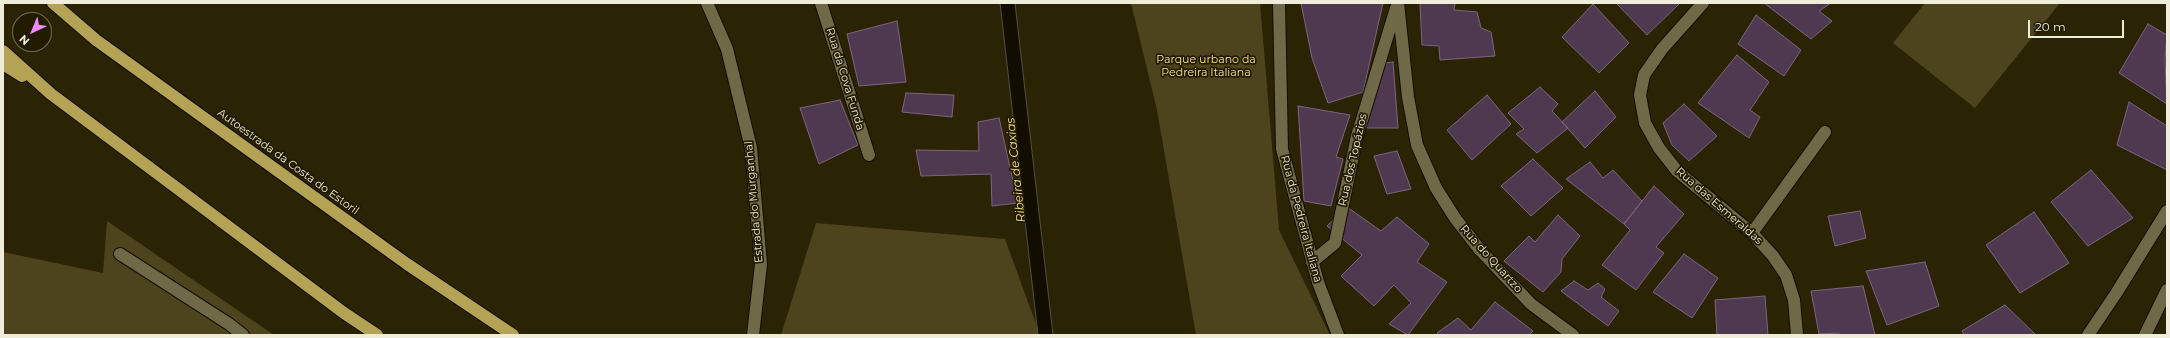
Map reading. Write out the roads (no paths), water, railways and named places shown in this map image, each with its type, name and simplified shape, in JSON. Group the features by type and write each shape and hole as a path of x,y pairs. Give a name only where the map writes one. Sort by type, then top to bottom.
{"highway":[{"name":"Autoestrada da Costa do Estoril","path":"54,3 103,45 407,264 513,335"},
{"path":"3,52 51,94 344,314 377,335"},
{"path":"3,64 51,94"}],"street":[{"name":"Estrada do Murganhal","path":"707,3 727,49 751,148 761,264 753,335"},
{"name":"Rua da Cova Funda","path":"821,3 869,155"},
{"name":"Rua da Pedreira Italiana","path":"1279,3 1282,149 1318,282 1338,335"},
{"name":"Rua dos Topázios","path":"1312,262 1335,243 1357,136 1398,3"},
{"name":"Rua do Quartzo","path":"1398,3 1408,97 1417,145 1436,188 1455,218 1480,250 1531,304 1572,335"},
{"name":"Rua das Esmeraldas","path":"1703,3 1662,49 1644,75 1640,95 1645,123 1659,148 1677,171 1752,233 1773,256 1786,275 1794,300 1797,335"},
{"path":"1752,233 1825,132"},
{"path":"2088,335 2117,292 2167,211"},
{"path":"120,254 229,324 243,335"},
{"path":"2145,335 2167,290"}],"park label":[{"name":"Parque urbano da Pedreira Italiana","path":"1206,66"}],"water label":[{"name":"Ribeira de Caxias","path":"1016,170"}]}
